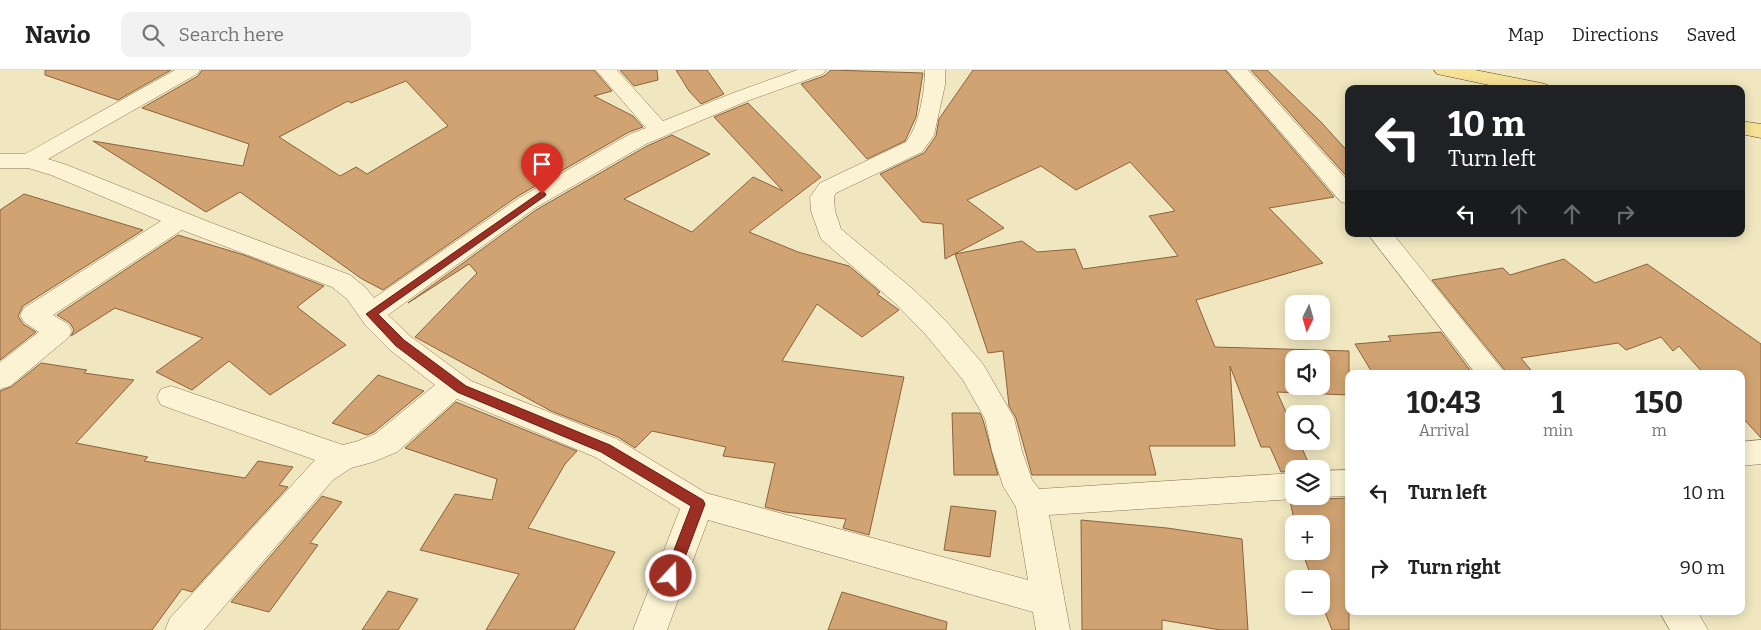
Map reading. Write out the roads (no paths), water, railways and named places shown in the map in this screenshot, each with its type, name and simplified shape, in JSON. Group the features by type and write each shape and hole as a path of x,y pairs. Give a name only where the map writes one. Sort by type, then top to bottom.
{"main road":[{"path":"1444,70 1521,85"},
{"path":"1745,129 1761,131"}],"street":[{"path":"29,161 190,70"},
{"path":"606,70 659,130"},
{"path":"371,314 527,202 638,139 740,97 816,70"},
{"path":"0,160 29,161 59,170 179,220 341,281 356,292 371,314 400,343 461,389 606,448 698,504 1051,615 1031,503 1018,486 999,418 973,372 936,328 904,297 830,233 823,212 822,197 828,188 914,148 924,135 935,85 935,70"},
{"path":"1237,70 1345,192"},
{"path":"0,378 58,331 33,315 179,220"},
{"path":"1382,237 1489,370"},
{"path":"182,630 322,470 342,457 362,453 386,443 455,384"},
{"path":"171,397 342,457"},
{"path":"1745,454 1761,452"},
{"path":"1330,483 1345,482"},
{"path":"1031,503 1285,487"},
{"path":"650,630 698,504"},
{"path":"1679,615 1691,630"}]}
